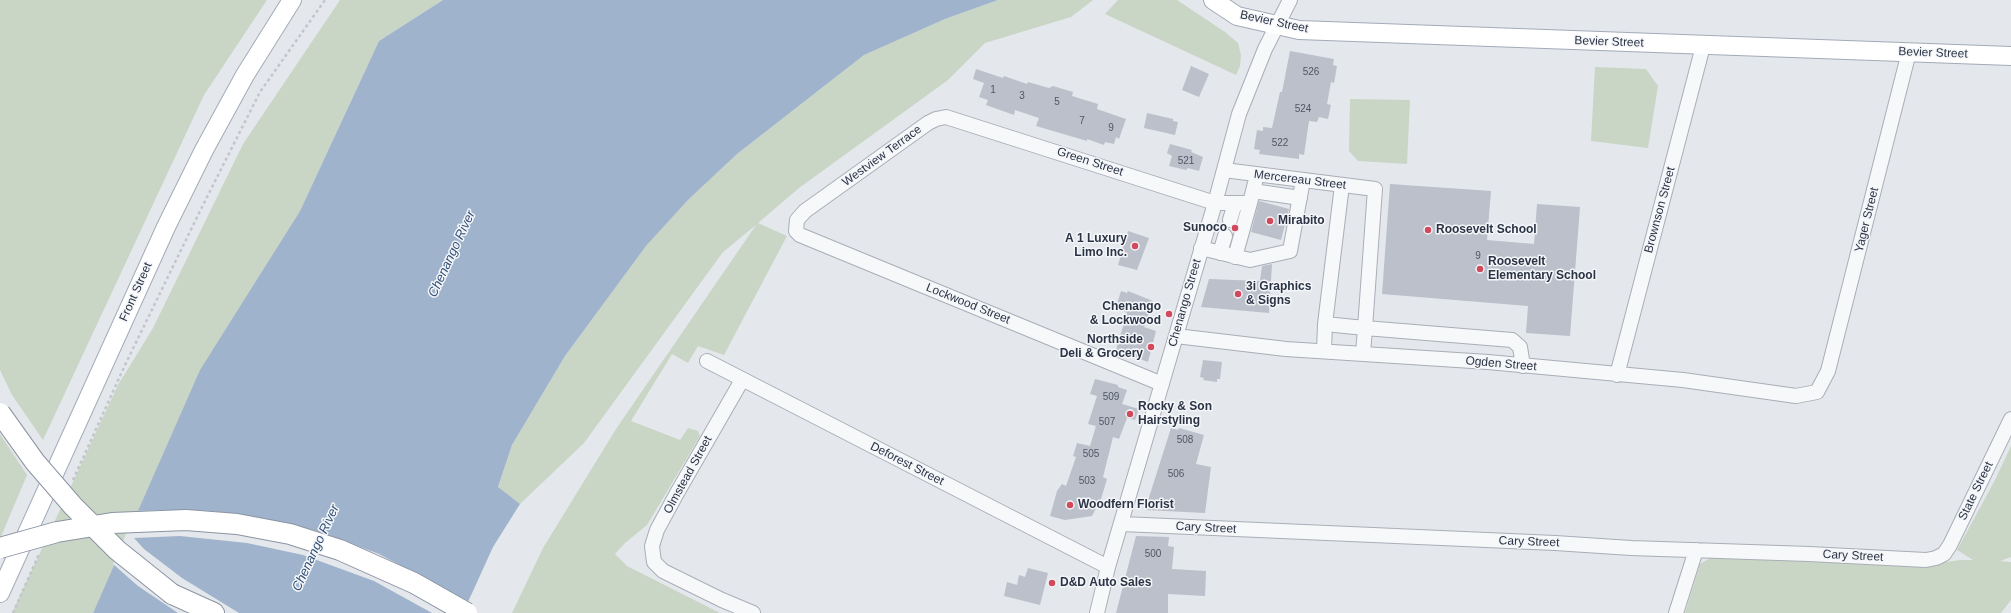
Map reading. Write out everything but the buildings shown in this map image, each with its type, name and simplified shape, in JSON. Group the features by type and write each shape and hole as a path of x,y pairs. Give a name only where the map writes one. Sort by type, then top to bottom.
{"highway":[{"path":"0,413 35,462 116,550 172,594 200,613"},
{"path":"0,548 57,532 119,522 186,520 237,524 290,534 340,550 414,583 467,613"},
{"path":"172,594 214,613"}],"main road":[{"name":"Front Street","path":"0,593 166,227 204,150 245,75 292,0"},
{"name":"Bevier Street","path":"1213,0 1237,16 1299,30 1703,46 2011,56"}],"street":[{"name":"Chenango Street","path":"1097,613 1108,566 1122,524 1215,203 1239,114 1265,49 1290,0"},
{"name":"Brownson Street","path":"1617,375 1703,46"},
{"name":"Yager Street","path":"1822,386 1830,364 1909,52"},
{"name":"Westview Terrace","path":"805,211 936,118 946,117 965,122"},
{"name":"Green Street","path":"965,122 1215,203 1235,203 1251,197 1300,198"},
{"name":"Mercereau Street","path":"1224,170 1375,188 1365,328"},
{"path":"1235,257 1257,175"},
{"path":"1201,248 1250,260 1290,251 1303,180"},
{"path":"1324,352 1325,324 1342,185"},
{"path":"1230,220 1235,203"},
{"name":"Lockwood Street","path":"805,211 797,220 796,231 800,235 1162,384"},
{"path":"1220,253 1225,236"},
{"path":"1325,324 1512,340 1517,342 1520,347 1523,366"},
{"path":"1363,354 1365,328"},
{"name":"Ogden Street","path":"1176,336 1324,352 1523,366 1683,380 1796,396 1817,392 1822,386"},
{"name":"Deforest Street","path":"706,361 1108,566"},
{"name":"Olmstead Street","path":"742,380 657,530 652,546 654,562 663,571 722,600 753,613"},
{"name":"State Street","path":"1936,558 1944,554 1950,545 2011,419"},
{"name":"Cary Street","path":"1122,524 1926,560 1936,558"},
{"path":"1676,613 1696,550"}],"path":[{"path":"72,481 125,365 260,92 325,0"},
{"path":"13,613 40,553"}],"green space":[{"path":"0,0 267,0 204,95 43,440 12,395 0,370"},
{"path":"340,0 443,0 379,41 300,211 200,371 93,613 12,613 118,385 153,328 243,144"},
{"path":"998,0 1093,0 1071,17 985,43 948,80 799,188 758,223 787,236 724,355 698,346 688,363 672,354 631,421 680,440 688,428 698,431 700,436 647,525 625,543 615,554 627,566 720,613 512,613 543,548 616,429 756,225 723,252 584,443 520,504 498,488 512,445 565,356 646,246 688,200 737,154 864,55 945,19"},
{"path":"1118,0 1177,0 1225,32 1238,43 1241,55 1240,66 1236,75 1105,14"},
{"path":"1595,67 1646,69 1658,86 1648,148 1591,141"},
{"path":"1350,99 1410,100 1407,164 1358,161 1349,151"},
{"path":"0,434 27,475 0,539"},
{"path":"2011,446 2011,557 2000,561 2011,562 2011,600 2001,613 1685,613 1700,564 1712,557 1933,564 1960,560 1973,560 1957,550 1995,480"}],"water":[{"name":"Chenango River","path":"443,0 998,0 945,19 864,55 737,154 688,200 646,246 565,356 512,445 498,487 520,504 493,547 463,613 93,613 200,370 300,211 379,41"}],"pier":[{"path":"136,511 213,511 274,521 317,531 379,554 470,602 465,613 432,613 374,581 303,555 247,543 180,536 134,538 144,549 182,578 239,613 178,613 138,586 113,564"}],"place":[{"name":"Mirabito","path":"1270,221"},
{"name":"Sunoco","path":"1235,228"},
{"name":"Roosevelt School","path":"1428,230"},
{"name":"A 1 Luxury Limo Inc.","path":"1135,246"},
{"name":"Roosevelt Elementary School","path":"1480,269"},
{"name":"3i Graphics & Signs","path":"1238,294"},
{"name":"Chenango & Lockwood","path":"1169,314"},
{"name":"Northside Deli & Grocery","path":"1151,347"},
{"name":"Rocky & Son Hairstyling","path":"1130,414"},
{"name":"Woodfern Florist","path":"1070,505"},
{"name":"D&D Auto Sales","path":"1052,583"}]}
